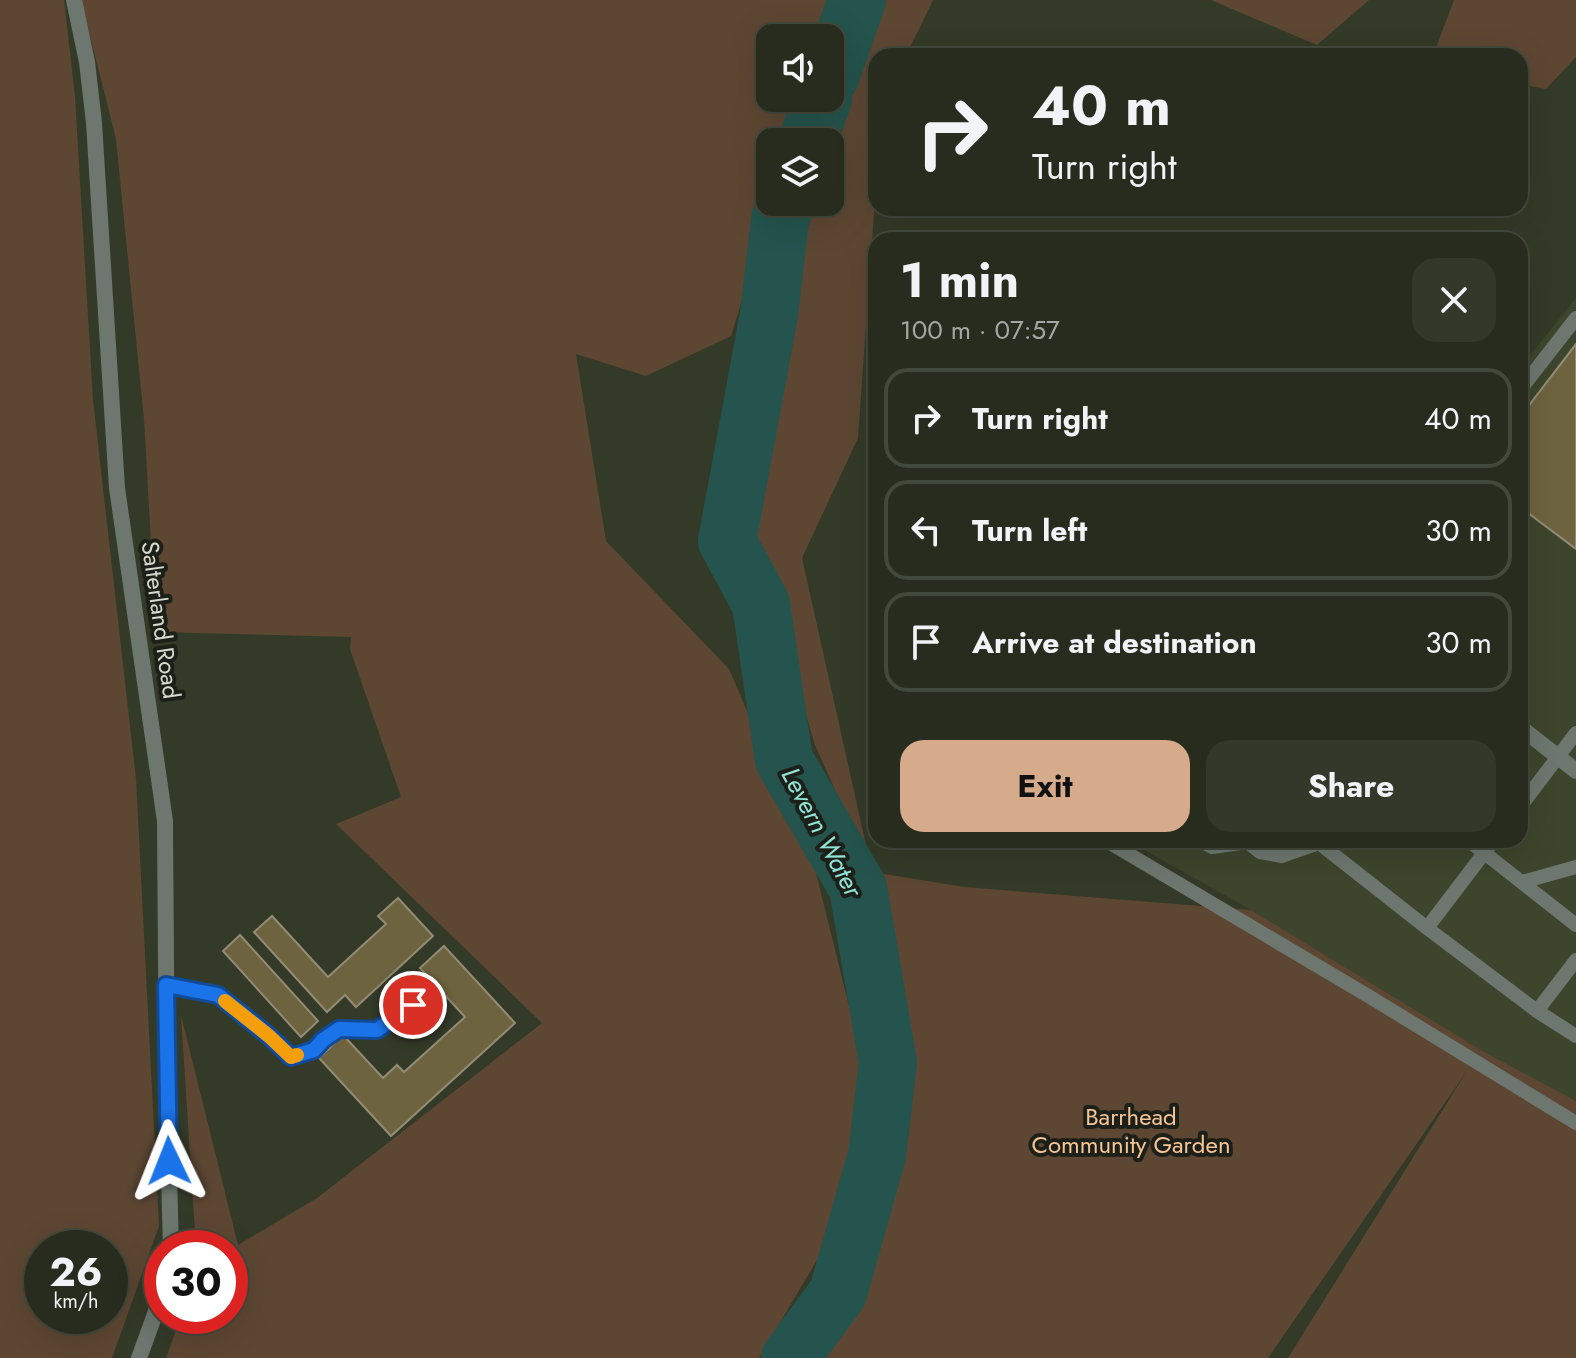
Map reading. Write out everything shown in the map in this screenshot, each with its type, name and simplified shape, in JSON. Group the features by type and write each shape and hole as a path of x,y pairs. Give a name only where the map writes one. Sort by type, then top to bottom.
{"street":[{"name":"Salterland Road","path":"74,0 87,62 94,123 117,488 165,821 171,1230"},
{"path":"1528,733 1576,771"},
{"path":"139,1358 148,1334"}],"lane":[{"path":"1528,380 1576,318"},
{"path":"1528,796 1576,733"},
{"path":"1119,848 1576,1123"},
{"path":"1255,848 1282,856 1302,848"},
{"path":"1329,848 1427,928 1537,1011 1576,1036"},
{"path":"1478,848 1576,925"},
{"path":"1427,928 1488,848"},
{"path":"1522,882 1576,867"},
{"path":"1537,1011 1576,960"},
{"path":"166,985 218,995 291,1057 314,1050 339,1029 377,1030 413,1005"}],"shaded area":[{"path":"1576,298 1576,1101 1481,1050 1251,910 1141,848 1528,848 1528,358"}],"green space":[{"path":"0,0 64,0 75,97 93,400 136,779 159,1226 158,1230 144,1230 144,1268 128,1313 128,1230 24,1230 24,1334 121,1334 112,1358 0,1358"},
{"path":"81,0 840,0 830,24 756,24 756,112 801,112 795,128 756,128 756,216 768,216 731,336 646,376 576,354 606,541 729,669 815,869 855,1030 865,1105 823,1250 759,1358 166,1358 175,1334 248,1334 248,1239 317,1198 542,1023 336,824 401,797 350,649 351,637 156,632 144,419 116,139"},
{"name":"Barrhead Community Garden","path":"885,0 933,0 910,48 868,48 868,216 874,216 873,232 868,232 868,297 858,438 802,558 872,872 964,887 1251,910 1481,1050 1576,1101 1576,1358 1288,1358 1467,1071 1268,1358 800,1358 881,1217 911,1058 872,873 815,745 754,542 797,247 807,216 844,216 844,128 836,128 844,112 860,57"},
{"path":"1211,0 1369,0 1317,45"},
{"path":"1454,0 1576,0 1576,57 1546,89 1528,86 1528,48 1436,48"},
{"path":"181,1015 234,1230 195,1230"}],"building":[{"path":"1576,344 1576,549 1528,513 1528,407"},
{"path":"398,898 433,936 356,1007 345,995 327,1012 254,932 272,916 328,977 386,924 378,916"},
{"path":"240,935 318,1021 301,1037 223,951"},
{"path":"444,946 515,1023 391,1136 319,1058 343,1035 383,1078 397,1065 404,1072 465,1017 420,968"}],"waterway":[{"name":"Levern Water","path":"844,37 857,0"},
{"name":"Levern Water","path":"812,128 818,112"},
{"name":"Levern Water","path":"781,216 769,314 727,541 761,604 784,760 858,888 888,1063 877,1155 838,1293 790,1358"}],"slow traffic":[{"path":"225,1001 291,1057 297,1055"}],"route":[{"path":"169,1161 166,985 218,995 291,1057 314,1050 339,1029 377,1030 413,1005"}]}
